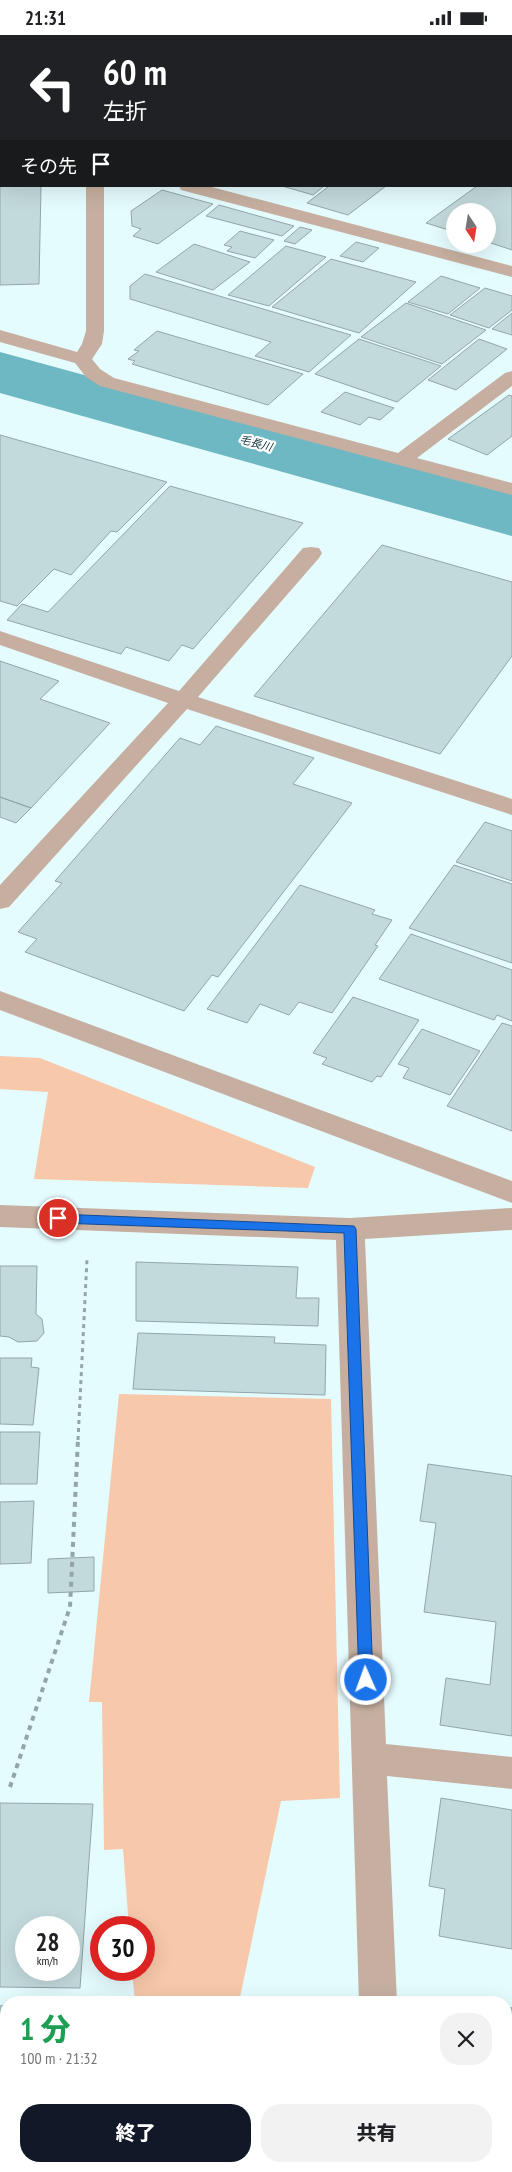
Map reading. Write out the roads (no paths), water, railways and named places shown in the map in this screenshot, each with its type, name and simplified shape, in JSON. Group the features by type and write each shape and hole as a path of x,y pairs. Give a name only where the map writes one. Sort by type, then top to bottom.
{"street":[{"path":"82,359 92,344 95,331 95,187"},
{"path":"191,187 512,272"},
{"path":"0,336 82,359 94,373 107,382 512,489"},
{"path":"402,459 512,377"},
{"path":"0,901 183,700 311,553"},
{"path":"0,638 183,700 512,807"},
{"path":"0,999 512,1192"},
{"path":"0,1216 350,1229 512,1219"},
{"path":"350,1229 378,1996"},
{"path":"369,1759 512,1773"}],"waterway":[{"name":"毛長川","path":"0,372 512,514"}]}
